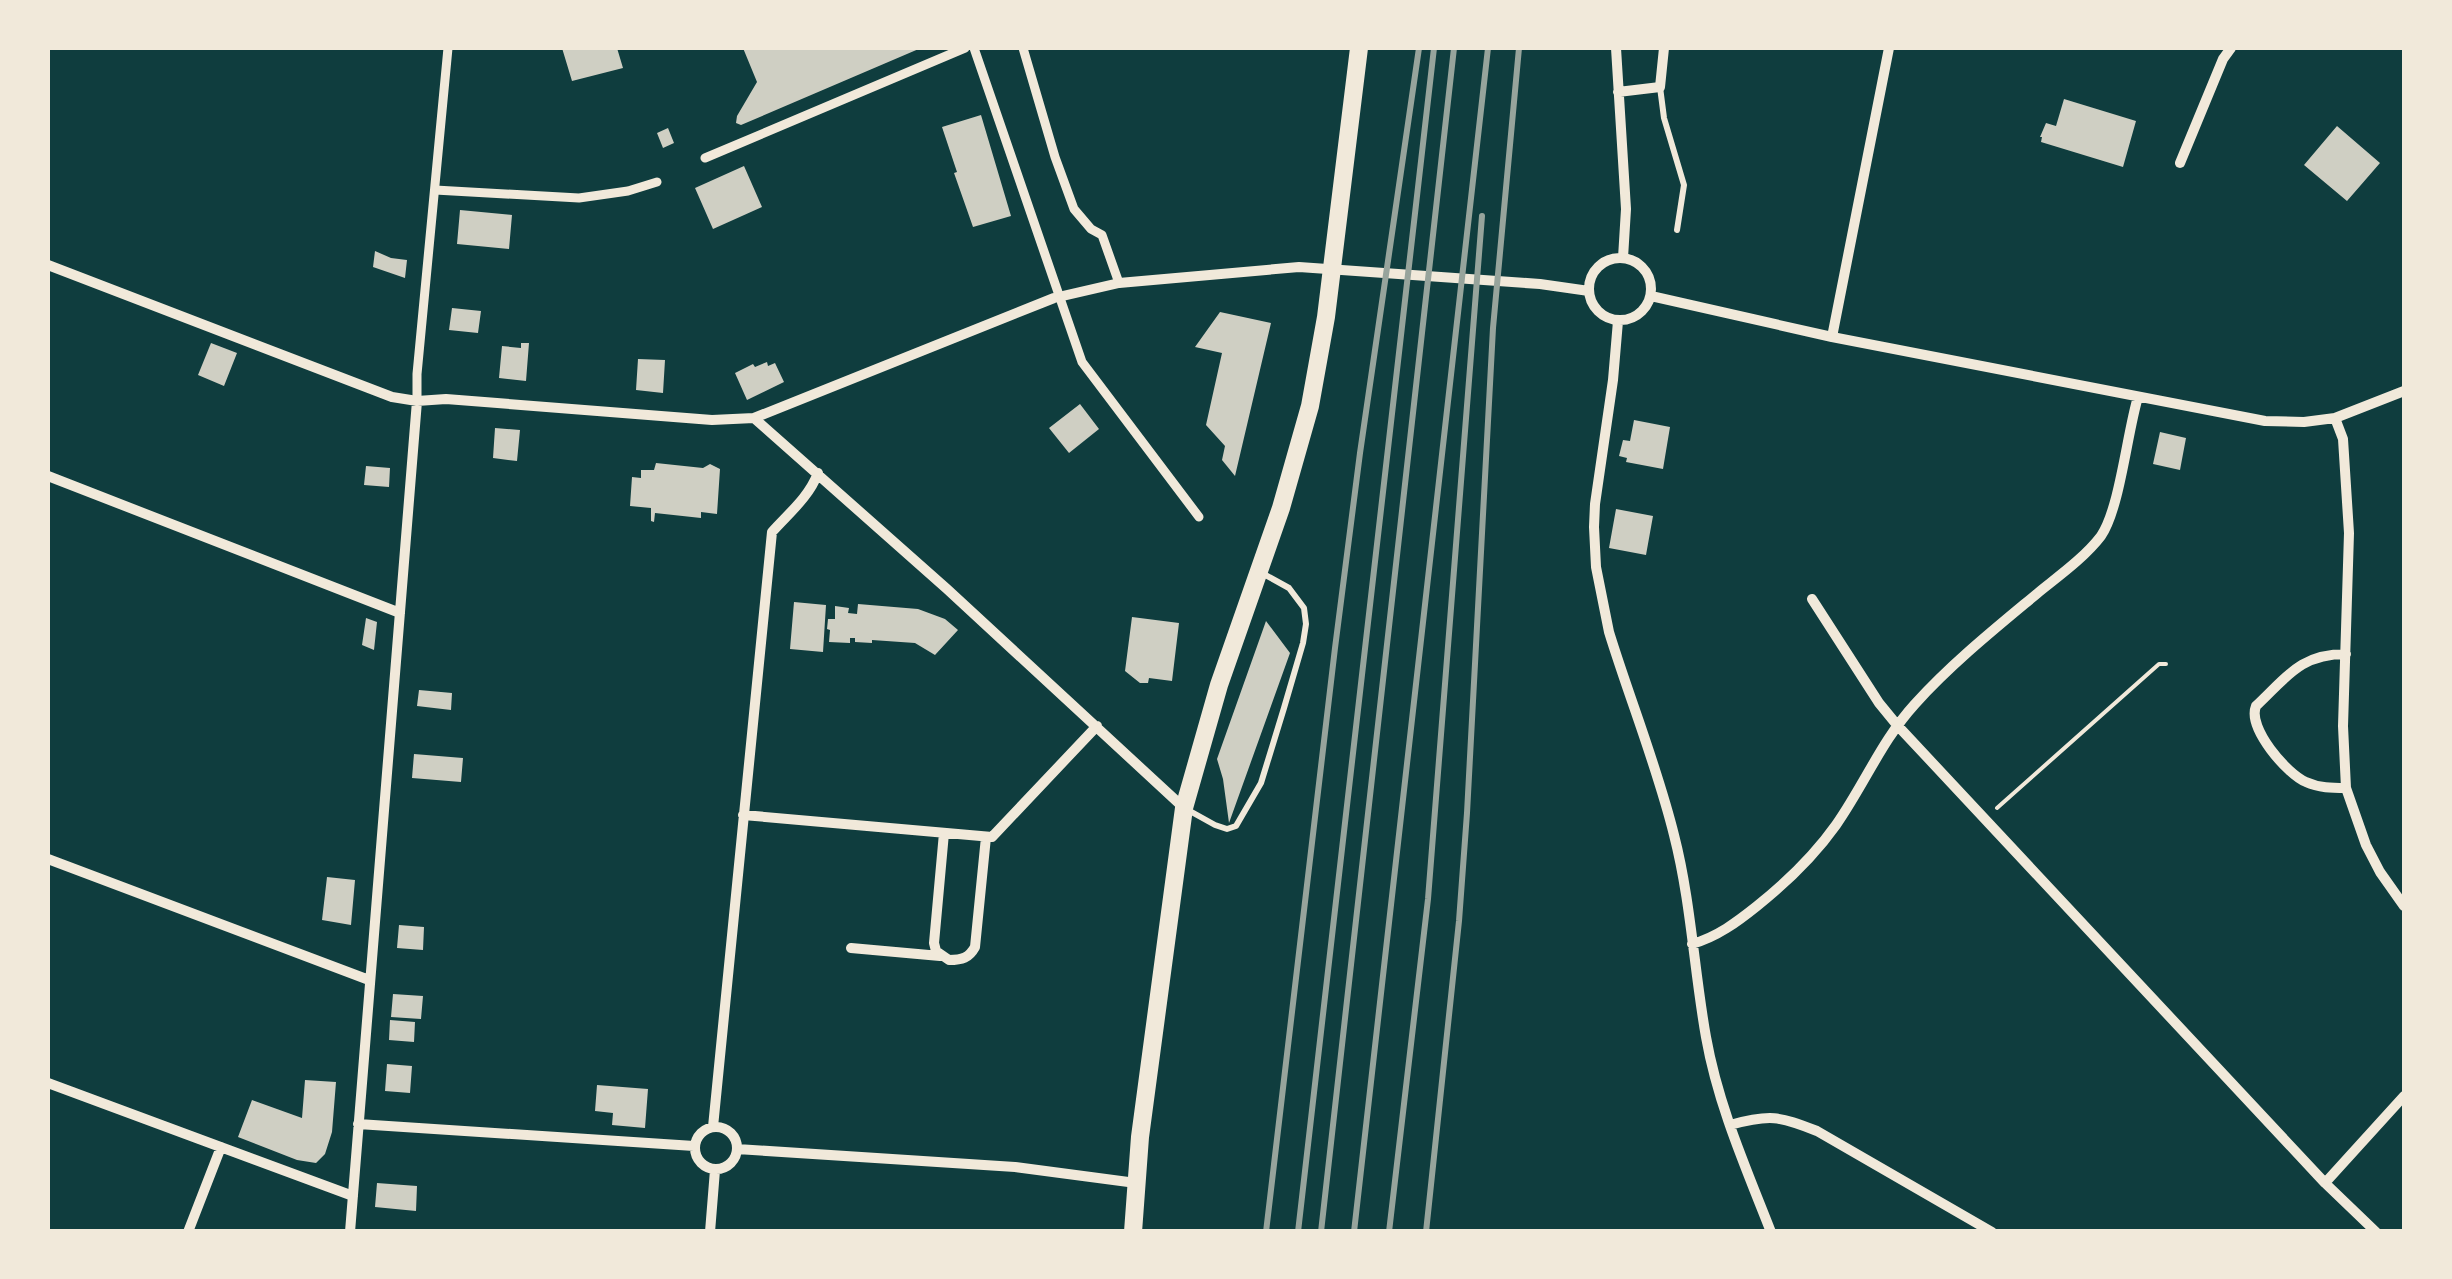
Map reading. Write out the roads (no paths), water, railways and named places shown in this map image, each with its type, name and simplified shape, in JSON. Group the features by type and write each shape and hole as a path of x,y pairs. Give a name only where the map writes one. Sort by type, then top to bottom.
{"main road":[{"path":"1133,1232 1145,1098 1184,808 1219,685 1294,466 1310,406 1323,335 1359,48"}],"street":[{"path":"350,1232 417,374 448,48"},
{"path":"706,158 965,48"},
{"path":"974,48 1082,362 1200,516"},
{"path":"1023,48 1074,210 1102,236 1120,283"},
{"path":"1616,48 1626,209 1623,258"},
{"path":"1618,92 1660,87 1664,48"},
{"path":"1832,336 1890,48"},
{"path":"2180,163 2231,48"},
{"path":"435,190 578,198 658,182"},
{"path":"1623,258 1642,266 1652,286 1643,312 1618,321 1601,315 1588,291 1598,266 1623,258"},
{"path":"48,265 392,396 417,401 446,399 712,420 754,418 1054,298 1120,283 1273,268 1332,269 1588,291"},
{"path":"1651,296 1832,336 2266,421 2336,418 2404,391"},
{"path":"1618,321 1614,380 1595,504 1596,567 1609,632 1674,833 1715,1076 1771,1232"},
{"path":"1692,944 1710,939 1754,909 1802,867 1838,822 1897,725 1929,689 2102,535 2138,397"},
{"path":"754,418 1184,808"},
{"path":"2336,418 2342,439 2348,516 2346,788 2366,845 2404,906"},
{"path":"713,1127 772,532 802,501 818,473"},
{"path":"48,476 400,614"},
{"path":"1812,599 1879,704 1897,725 2325,1184 2376,1232"},
{"path":"2346,654 2320,656 2301,664 2256,706 2253,715 2262,738 2300,779 2324,788 2346,788"},
{"path":"743,815 992,837 1097,726"},
{"path":"942,956 934,943 944,833"},
{"path":"851,948 942,956 949,960 970,954 975,946 986,837"},
{"path":"48,859 370,980"},
{"path":"48,1083 353,1196"},
{"path":"2325,1184 2404,1096"},
{"path":"1730,1124 1768,1116 1817,1131 1992,1232"},
{"path":"358,1124 694,1146"},
{"path":"713,1127 733,1134 737,1148 731,1164 715,1170 699,1162 694,1146 698,1135 713,1127"},
{"path":"188,1232 221,1146"},
{"path":"737,1148 1014,1167 1136,1183"},
{"path":"710,1232 715,1170"}],"lane":[{"path":"1660,87 1664,118 1684,184 1678,230"},
{"path":"1184,808 1215,825 1231,828 1236,826 1261,783 1304,643 1306,624 1304,608 1289,588 1259,572"}],"railway":[{"path":"1266,1232 1360,453 1419,48"},
{"path":"1298,1232 1434,48"},
{"path":"1321,1232 1454,48"},
{"path":"1354,1232 1488,48"},
{"path":"1426,1232 1459,921 1493,328 1519,48"},
{"path":"1389,1232 1428,899 1482,216"}]}
